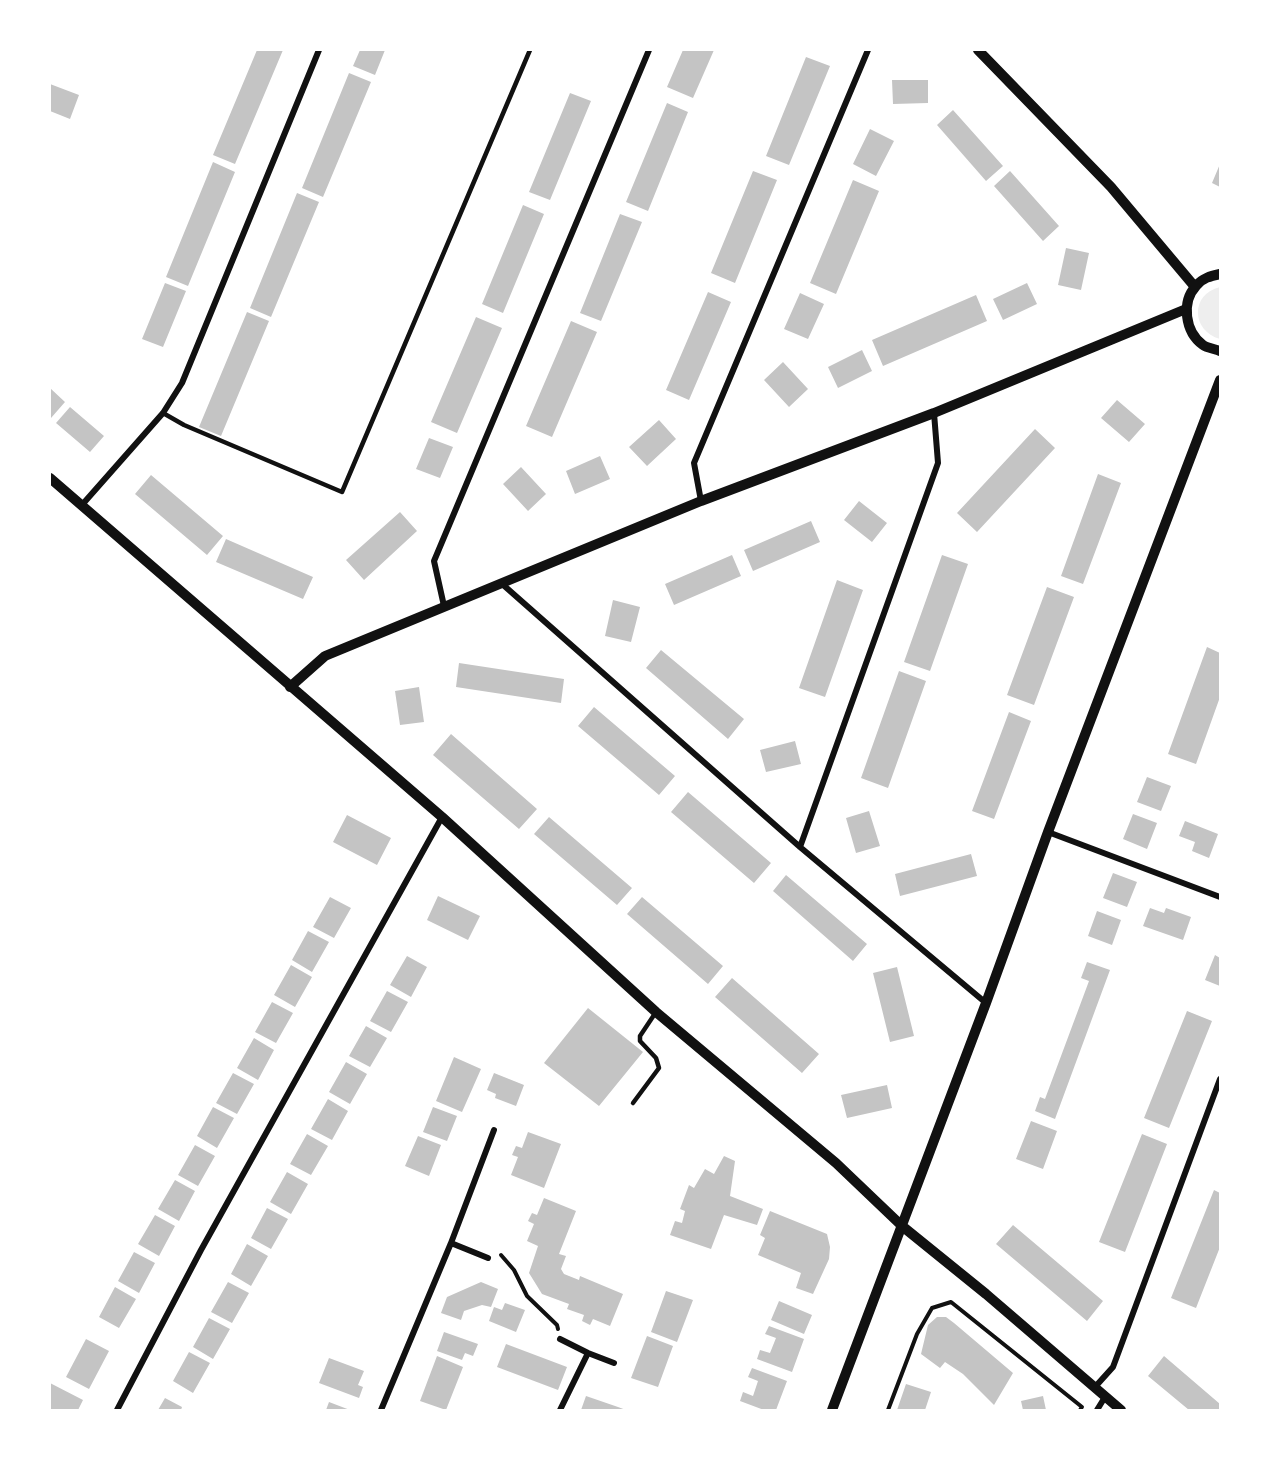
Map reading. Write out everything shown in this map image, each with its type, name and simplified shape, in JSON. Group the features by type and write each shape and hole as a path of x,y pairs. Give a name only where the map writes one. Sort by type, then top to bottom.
{"street":[{"path":"81,506 163,413 182,384 319,50"},
{"path":"444,606 434,561 649,50"},
{"path":"701,501 694,463 868,50"},
{"path":"978,50 1111,187 1195,287"},
{"path":"1221,274 1208,277 1195,287 1186,309 1190,330 1203,345 1221,351"},
{"path":"290,687 325,656 701,501 934,414 1186,309"},
{"path":"832,1410 986,1004 1048,832 1221,380"},
{"path":"800,847 938,463 934,414"},
{"path":"50,478 442,818 656,1012 836,1163 902,1226 1121,1410"},
{"path":"501,583 800,847 986,1004"},
{"path":"117,1410 201,1250 442,818"},
{"path":"1048,832 1221,897"},
{"path":"1095,1387 1113,1367 1221,1079"},
{"path":"381,1410 451,1243 494,1130"},
{"path":"451,1243 488,1257"},
{"path":"560,1339 588,1353 614,1362"},
{"path":"560,1410 588,1353"},
{"path":"1097,1410 1105,1397"}],"lane":[{"path":"163,413 184,425 342,492 530,50"},
{"path":"633,1103 659,1068 656,1058 640,1041 640,1036 656,1012"}],"path":[{"path":"488,1257 495,1250 514,1270 527,1296 557,1325 560,1339"},
{"path":"888,1410 917,1334 932,1308 951,1302 1082,1407 1080,1410"}],"shaded area":[{"path":"1220,287 1220,339 1210,335 1204,328 1199,321 1198,313 1203,297"}],"building":[{"path":"257,50 283,50 235,164 213,155"},
{"path":"360,50 385,50 375,75 353,66"},
{"path":"683,50 714,50 693,98 667,87"},
{"path":"806,57 830,66 789,165 766,156"},
{"path":"349,73 371,82 323,197 302,188"},
{"path":"892,80 928,80 928,103 893,104"},
{"path":"50,84 79,95 70,119 50,111"},
{"path":"570,93 591,101 550,200 529,192"},
{"path":"667,103 688,112 648,211 626,202"},
{"path":"953,110 1003,166 986,181 937,125"},
{"path":"870,129 894,141 876,176 853,164"},
{"path":"213,162 235,172 188,286 166,277"},
{"path":"1220,164 1220,187 1212,183"},
{"path":"753,171 777,180 735,283 711,273"},
{"path":"1010,171 1059,226 1043,241 994,186"},
{"path":"853,180 879,191 836,294 810,283"},
{"path":"297,193 319,202 271,317 250,308"},
{"path":"523,205 544,214 503,313 482,304"},
{"path":"620,214 642,222 601,321 580,313"},
{"path":"1066,248 1089,253 1081,290 1058,285"},
{"path":"165,283 186,291 163,347 142,339"},
{"path":"1027,283 1037,304 1003,320 993,299"},
{"path":"708,292 731,302 689,400 666,390"},
{"path":"800,293 824,304 808,339 784,329"},
{"path":"976,295 987,321 883,366 872,340"},
{"path":"247,312 269,321 221,436 199,427"},
{"path":"476,317 502,328 457,433 431,422"},
{"path":"571,321 597,332 552,437 526,426"},
{"path":"862,350 872,371 838,388 828,367"},
{"path":"783,362 808,389 789,407 764,380"},
{"path":"50,388 65,402 51,418 50,416"},
{"path":"1117,400 1145,424 1129,442 1101,418"},
{"path":"70,407 104,436 90,452 56,423"},
{"path":"659,420 676,439 647,466 629,447"},
{"path":"1035,429 1055,448 977,532 957,513"},
{"path":"429,438 453,447 440,478 416,469"},
{"path":"600,456 610,479 575,494 566,471"},
{"path":"521,467 546,494 528,511 503,484"},
{"path":"1098,474 1121,483 1083,584 1061,576"},
{"path":"151,475 223,536 207,555 135,494"},
{"path":"859,501 887,523 872,542 844,520"},
{"path":"400,512 417,531 364,580 346,560"},
{"path":"811,521 820,542 753,571 744,550"},
{"path":"226,539 313,577 303,599 216,562"},
{"path":"732,555 741,576 674,605 665,584"},
{"path":"942,555 968,564 930,671 904,662"},
{"path":"837,580 863,590 825,697 799,688"},
{"path":"1047,587 1074,597 1034,705 1007,695"},
{"path":"613,600 640,607 631,642 605,636"},
{"path":"1207,647 1220,653 1220,697 1196,764 1168,754"},
{"path":"661,650 744,719 728,739 646,668"},
{"path":"459,663 564,679 561,703 456,687"},
{"path":"899,671 926,681 888,788 861,778"},
{"path":"419,687 424,722 400,725 395,691"},
{"path":"594,707 675,776 659,795 578,726"},
{"path":"1009,712 1031,721 994,819 972,811"},
{"path":"451,734 537,809 519,829 433,755"},
{"path":"795,741 801,764 766,772 760,750"},
{"path":"1147,777 1171,786 1161,811 1137,802"},
{"path":"688,792 771,863 754,883 671,812"},
{"path":"869,811 880,846 856,853 846,818"},
{"path":"1133,814 1157,823 1147,849 1123,839"},
{"path":"347,815 391,838 377,865 333,842"},
{"path":"549,817 632,888 617,905 534,834"},
{"path":"1185,821 1218,834 1209,858 1192,851 1195,842 1179,836"},
{"path":"971,854 977,876 900,896 895,874"},
{"path":"1113,873 1137,882 1127,907 1103,898"},
{"path":"786,875 867,944 853,961 773,891"},
{"path":"438,896 480,916 468,940 427,920"},
{"path":"330,897 351,908 334,938 313,927"},
{"path":"642,897 723,966 708,984 627,914"},
{"path":"1150,908 1164,913 1166,908 1191,917 1183,940 1143,926"},
{"path":"1097,911 1121,920 1112,945 1088,936"},
{"path":"308,931 329,942 312,972 292,960"},
{"path":"1215,955 1220,958 1220,986 1205,980"},
{"path":"407,956 427,967 411,997 390,985"},
{"path":"1087,962 1110,970 1055,1119 1035,1111 1040,1097 1045,1099 1089,981 1081,978"},
{"path":"291,965 312,977 295,1007 274,995"},
{"path":"897,967 914,1036 890,1042 873,973"},
{"path":"732,978 819,1054 802,1073 715,997"},
{"path":"387,991 408,1002 391,1032 370,1021"},
{"path":"272,1002 293,1013 276,1043 255,1032"},
{"path":"588,1008 643,1052 599,1106 544,1063"},
{"path":"1187,1011 1212,1021 1169,1128 1144,1118"},
{"path":"366,1026 387,1038 370,1067 349,1056"},
{"path":"254,1038 274,1050 258,1080 237,1068"},
{"path":"454,1057 481,1069 462,1112 436,1101"},
{"path":"346,1062 367,1074 350,1104 329,1092"},
{"path":"233,1073 254,1084 237,1114 216,1103"},
{"path":"494,1073 524,1085 516,1106 495,1098 496,1094 487,1090"},
{"path":"887,1085 892,1108 847,1118 841,1095"},
{"path":"328,1099 348,1111 332,1140 311,1129"},
{"path":"213,1107 234,1118 217,1148 197,1136"},
{"path":"433,1107 457,1116 447,1141 423,1132"},
{"path":"1031,1121 1057,1131 1043,1169 1016,1159"},
{"path":"528,1132 561,1144 544,1188 511,1175 518,1157 512,1155 516,1146 522,1148"},
{"path":"307,1134 328,1146 311,1175 290,1164"},
{"path":"1142,1134 1167,1144 1125,1252 1099,1242"},
{"path":"418,1136 441,1145 429,1176 405,1166"},
{"path":"195,1145 215,1156 198,1186 178,1175"},
{"path":"724,1156 735,1161 730,1196 763,1209 757,1225 724,1215 711,1249 670,1235 675,1221 682,1223 685,1211 680,1209 689,1185 694,1188 705,1169 714,1174"},
{"path":"287,1172 308,1184 291,1214 270,1202"},
{"path":"175,1180 195,1191 179,1221 158,1209"},
{"path":"1214,1190 1220,1193 1220,1247 1196,1308 1171,1298"},
{"path":"544,1198 576,1211 559,1254 566,1256 561,1269 564,1274 579,1280 580,1276 623,1294 610,1326 593,1319 590,1325 582,1321 584,1315 567,1309 569,1304 542,1294 529,1273 538,1246 527,1241 534,1224 528,1221 532,1213 537,1215"},
{"path":"267,1208 288,1219 271,1249 251,1238"},
{"path":"770,1211 827,1234 830,1247 829,1259 813,1294 796,1288 801,1273 758,1255 765,1238 760,1235"},
{"path":"155,1215 175,1226 159,1256 138,1244"},
{"path":"1013,1225 1103,1301 1087,1321 996,1244"},
{"path":"247,1244 268,1256 251,1286 231,1274"},
{"path":"134,1252 155,1263 139,1293 118,1281"},
{"path":"228,1282 249,1293 232,1323 211,1312"},
{"path":"481,1282 498,1289 491,1307 482,1305 464,1311 461,1320 441,1313 447,1297"},
{"path":"115,1287 136,1299 119,1328 99,1317"},
{"path":"666,1291 693,1300 677,1342 651,1332"},
{"path":"779,1301 812,1315 804,1334 771,1320"},
{"path":"505,1303 525,1310 516,1332 489,1321 494,1307 502,1310"},
{"path":"937,1317 946,1317 1013,1373 994,1405 963,1374 945,1362 940,1368 921,1354 928,1325"},
{"path":"209,1318 230,1329 213,1359 193,1347"},
{"path":"769,1326 804,1339 792,1372 757,1359 760,1350 770,1353 776,1338 765,1334"},
{"path":"444,1332 478,1344 473,1356 465,1353 462,1360 437,1351"},
{"path":"647,1336 673,1346 658,1387 631,1378"},
{"path":"86,1339 109,1351 89,1389 66,1377"},
{"path":"506,1344 567,1367 558,1390 497,1367"},
{"path":"189,1352 210,1363 193,1393 173,1381"},
{"path":"437,1356 463,1367 446,1410 420,1401"},
{"path":"1164,1356 1220,1404 1220,1410 1189,1410 1148,1376"},
{"path":"329,1358 364,1371 358,1385 363,1387 359,1398 319,1383"},
{"path":"752,1368 787,1381 776,1410 764,1410 740,1401 743,1392 753,1396 758,1381 748,1377"},
{"path":"50,1383 83,1400 78,1410 50,1409"},
{"path":"906,1384 931,1392 925,1410 897,1410"},
{"path":"586,1396 618,1407 626,1410 581,1410"},
{"path":"1043,1396 1046,1410 1023,1410 1021,1401"},
{"path":"165,1398 182,1407 181,1410 158,1410"},
{"path":"329,1402 350,1410 326,1410"}]}
